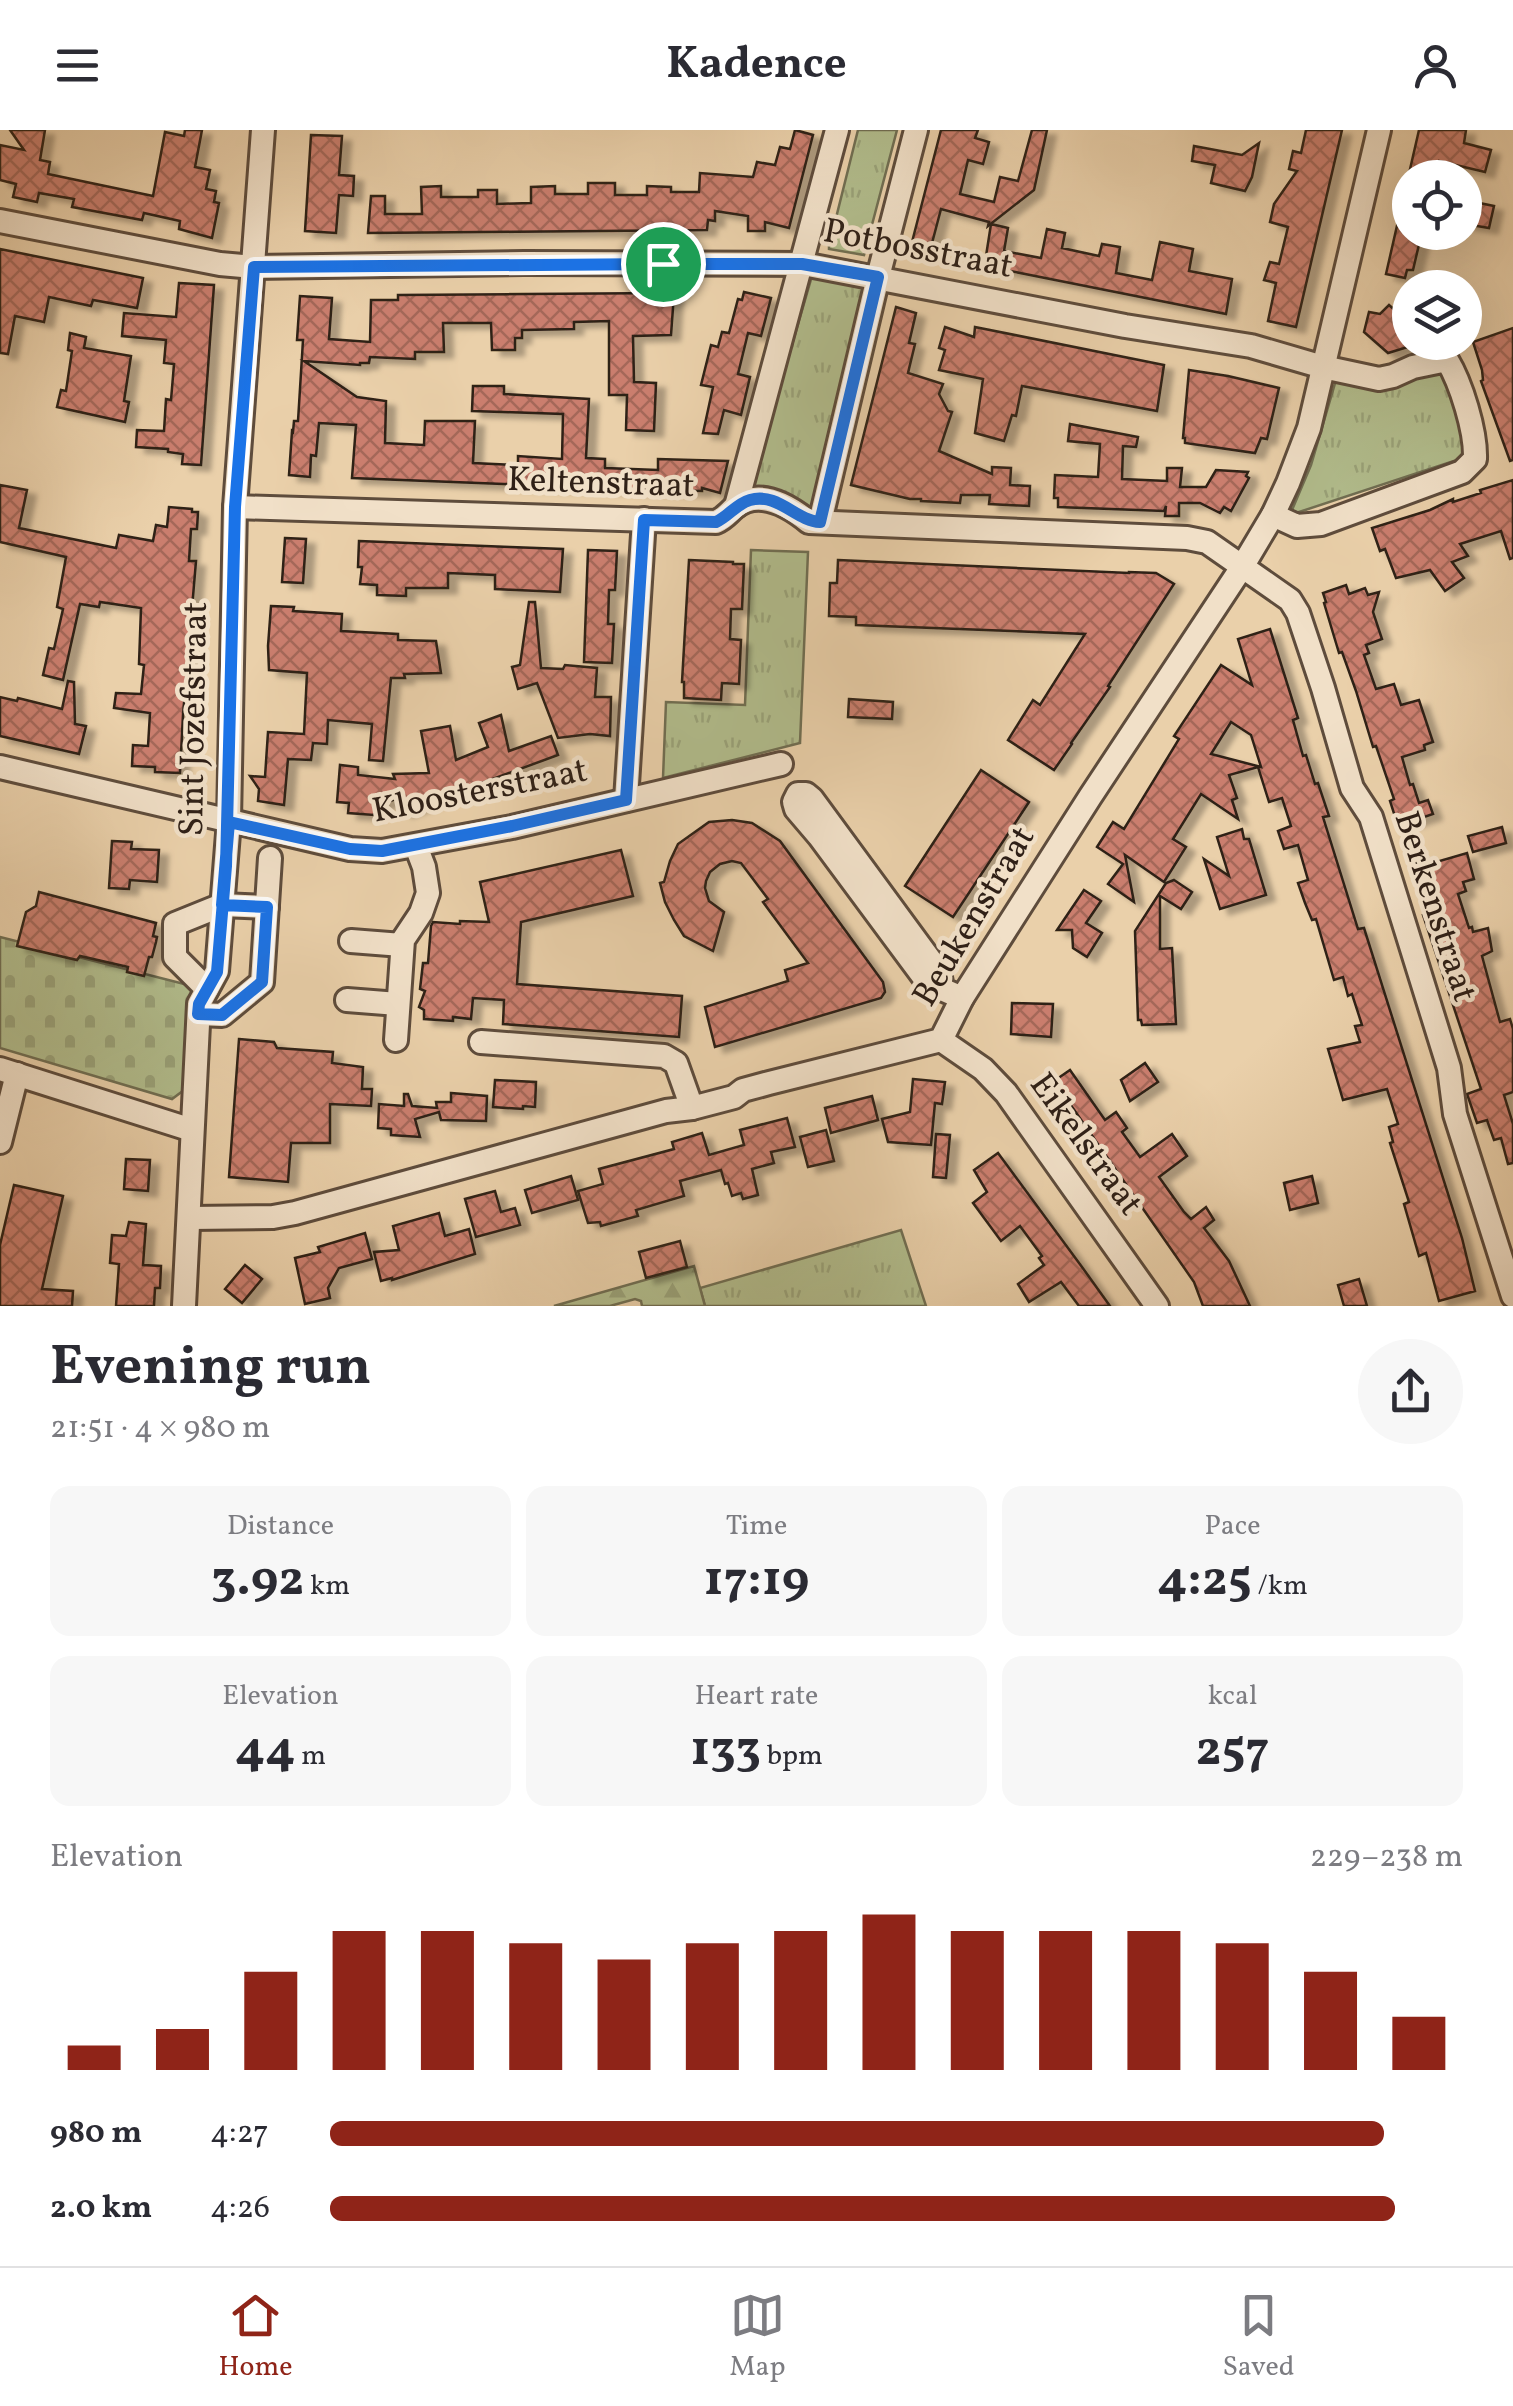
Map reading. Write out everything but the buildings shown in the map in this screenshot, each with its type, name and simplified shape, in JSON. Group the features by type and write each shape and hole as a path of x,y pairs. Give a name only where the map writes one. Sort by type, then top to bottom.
{"street":[{"name":"Sint Jozefstraat","path":"184,1306 198,1014 199,1004 217,972 229,822 235,507 263,130"},
{"path":"736,506 838,130"},
{"path":"820,522 916,130"},
{"name":"Beukenstraat","path":"190,1218 295,1213 666,1112 734,1098 756,1086 941,1040 952,993 1090,798 1273,514 1308,428 1379,130"},
{"name":"Potbosstraat","path":"0,221 220,264 254,267 802,264 1251,346 1379,379 1447,360 1476,444 1475,459 1462,472 1321,524 1298,526 1273,514"},
{"name":"Keltenstraat","path":"235,507 716,522 754,498 786,506 808,522 1186,538 1206,542 1242,567"},
{"path":"626,800 644,520"},
{"name":"Berkenstraat","path":"1242,567 1290,600 1298,613 1352,788 1371,817 1448,1068 1455,1114 1513,1296"},
{"name":"Kloosterstraat","path":"0,767 350,849 382,851 781,764"},
{"path":"798,794 812,799 952,993 928,983 796,809 798,794"},
{"path":"396,1040 403,940 428,894 416,846"},
{"path":"198,1014 222,1015 262,982 270,858"},
{"path":"208,989 175,957 175,924 222,905 267,907"},
{"path":"351,941 402,945"},
{"path":"347,1000 398,1004"},
{"name":"Eikelstraat","path":"941,1040 983,1069 1006,1093 1157,1306"},
{"path":"481,1042 664,1056 676,1064 692,1108"},
{"path":"0,1142 8,1071 192,1130"}],"green space":[{"path":"858,130 897,130 864,255 829,249"},
{"path":"812,276 867,277 815,514 750,490"},
{"path":"1440,367 1468,442 1457,460 1296,513 1292,510 1311,465 1336,380"},
{"path":"751,550 808,552 800,743 663,778 666,702 745,705"},
{"path":"0,937 196,987 187,1000 184,1090 172,1099 0,1048"},
{"path":"901,1230 926,1306 705,1306 700,1288"},
{"path":"694,1266 705,1306 642,1306 635,1299 610,1306 554,1306"}],"route":[{"path":"663,264 254,267 235,507 226,866 220,924 217,972 199,1004 198,1014 222,1015 262,982 267,907 222,905 226,866 229,822 350,849 382,851 626,800 644,520 716,522 754,498 786,506 808,522 820,522 878,277 802,264 663,264"}]}
